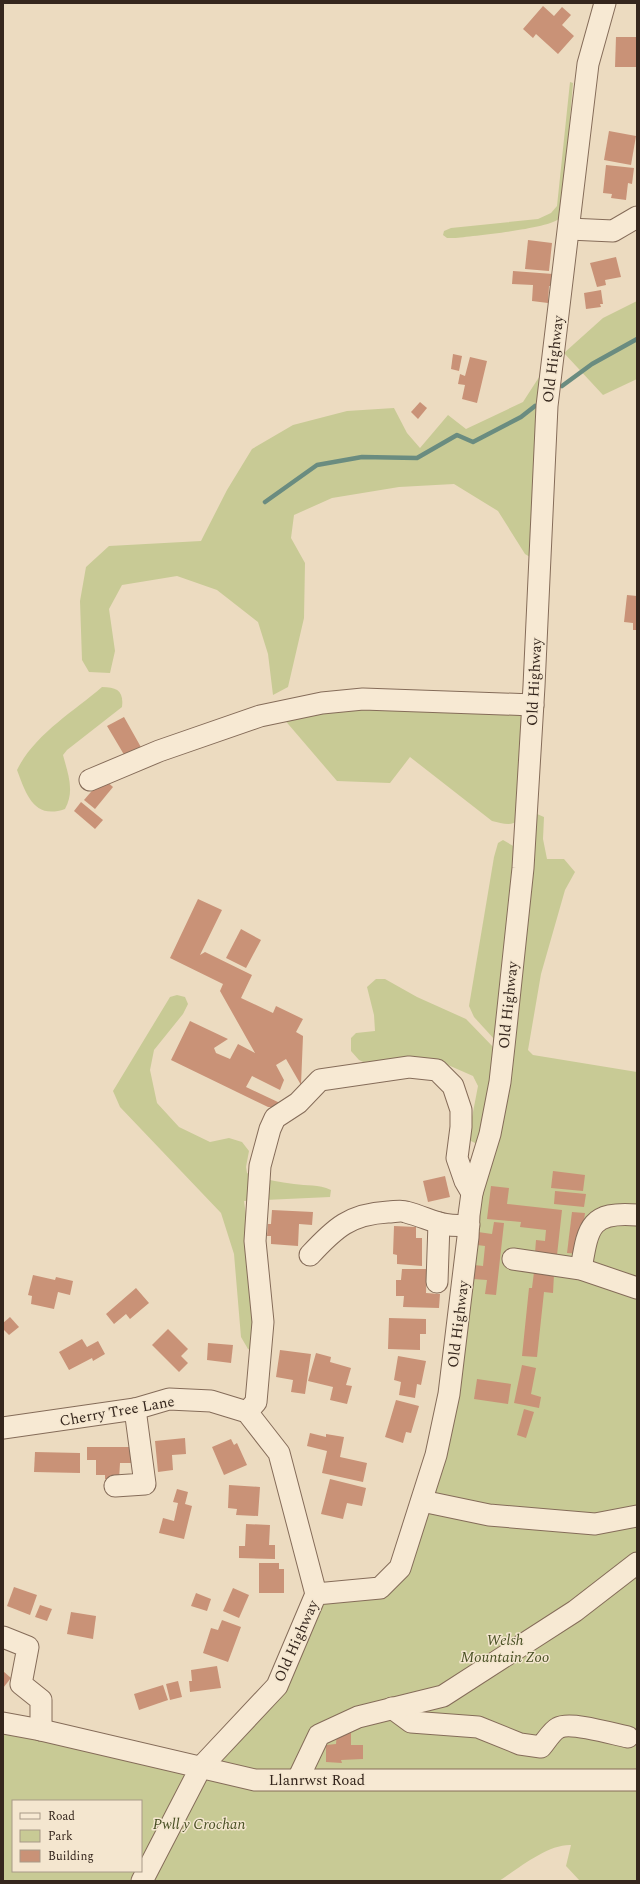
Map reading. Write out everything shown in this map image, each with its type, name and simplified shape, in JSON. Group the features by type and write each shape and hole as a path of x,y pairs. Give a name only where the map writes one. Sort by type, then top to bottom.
{"street":[{"name":"Old Highway","path":"142,1881 201,1768 277,1686 316,1594 380,1588 400,1568 436,1456 449,1394 472,1193 490,1134 501,1076 523,868 533,705 547,406 588,64 605,3"},
{"path":"569,229 613,231 637,217"},
{"path":"90,780 159,751 260,716 322,703 363,699 533,705"},
{"path":"316,1594 279,1454 248,1412 256,1402 263,1322 255,1241 260,1166 270,1129 276,1118 298,1103 320,1080 409,1066 437,1070 454,1086 461,1110 461,1127 457,1158 465,1181 472,1193"},
{"path":"310,1255 326,1238 350,1220 374,1213 404,1211 439,1223 453,1226 469,1225"},
{"path":"581,1269 586,1237 590,1228 596,1222 605,1216 614,1214 637,1215"},
{"path":"437,1282 439,1223"},
{"path":"513,1259 581,1269 637,1288"},
{"name":"Cherry Tree Lane","path":"3,1428 135,1409 169,1399 211,1400 248,1412"},
{"path":"115,1486 145,1484 135,1409"},
{"path":"422,1501 489,1515 594,1524 637,1516"},
{"path":"298,1780 319,1735 358,1716 443,1696 575,1611 637,1562"},
{"path":"3,1637 28,1647 21,1684 41,1700 41,1730"},
{"path":"392,1708 411,1722 478,1727 520,1744 541,1747 557,1728 564,1726 585,1727 628,1737"},
{"name":"Llanrwst Road","path":"3,1723 41,1730 255,1780 637,1780"}],"green space":[{"path":"570,82 573,83 562,213 560,218 553,222 527,229 454,238 447,238 443,235 444,231 451,228 538,219 551,213 557,206"},
{"path":"637,301 637,379 603,395 564,353 603,318"},
{"path":"543,371 530,557 525,554 498,511 454,484 399,487 332,498 294,515 291,538 305,563 304,618 288,687 273,695 268,654 258,622 217,590 177,576 122,585 109,609 115,651 110,673 89,672 82,660 80,601 86,567 109,546 201,541 227,490 252,449 293,425 347,411 394,408 407,433 420,448 448,415 466,429 523,402"},
{"path":"102,687 115,689 121,694 122,707 67,750 63,755 70,782 70,796 65,809 46,811 39,808 28,796 17,770 24,757 44,735"},
{"path":"344,707 523,712 519,820 510,824 492,821 410,757 390,783 337,781 283,718"},
{"name":"Welsh Mountain Zoo","path":"537,814 544,817 543,839 547,859 564,859 575,872 565,890 541,974 528,1050 533,1055 637,1072 637,1881 580,1881 566,1866 571,1845 553,1848 543,1853 499,1881 3,1881 3,1723 201,1767 277,1686 316,1594 380,1588 400,1568 470,1277 529,884"},
{"path":"503,840 515,847 495,1040 474,1017 469,1006 494,857 498,843"},
{"path":"376,979 385,979 417,997 466,1019 497,1051 479,1145 471,1141 469,1133 478,1086 473,1076 448,1065 406,1063 374,1067 359,1060 351,1051 351,1038 356,1033 375,1031 374,1015 367,987"},
{"path":"177,995 185,997 188,1004 183,1014 154,1050 150,1070 157,1103 179,1127 210,1142 229,1138 242,1142 249,1151 246,1167 247,1173 276,1181 317,1186 331,1190 330,1197 244,1201 258,1300 255,1352 248,1349 241,1337 234,1254 221,1213 120,1107 113,1091 170,997"}],"building":[{"path":"543,6 554,16 562,7 571,15 562,25 574,36 558,54 536,34 533,38 523,29"},
{"path":"616,37 637,37 637,67 615,67"},
{"path":"609,131 636,136 631,165 604,160"},
{"path":"606,165 634,168 632,184 628,183 626,200 611,198 612,194 603,193"},
{"path":"528,240 552,243 549,271 525,269"},
{"path":"616,257 621,277 605,280 606,285 597,287 590,263"},
{"path":"513,271 553,274 552,286 549,286 548,303 532,301 533,285 512,284"},
{"path":"601,290 603,304 600,304 601,307 586,309 584,293"},
{"path":"453,354 462,356 459,371 451,369"},
{"path":"470,357 487,361 477,403 462,399 465,385 458,384 460,374 465,376"},
{"path":"420,402 427,408 418,419 411,412"},
{"path":"627,595 637,596 637,630 633,630 633,623 624,622"},
{"path":"124,717 142,749 126,758 107,726"},
{"path":"103,778 113,787 95,809 84,800"},
{"path":"81,802 103,820 95,829 74,811"},
{"path":"198,899 222,910 200,955 205,952 252,975 241,998 273,1013 276,1006 303,1019 296,1032 303,1036 301,1085 286,1059 276,1065 284,1080 280,1090 252,1076 246,1087 280,1103 278,1107 268,1107 171,1060 190,1021 228,1039 214,1048 216,1053 230,1059 238,1044 255,1053 220,991 223,984 170,958"},
{"path":"241,929 261,940 246,968 226,958"},
{"path":"553,1171 585,1175 583,1191 551,1188"},
{"path":"445,1176 450,1197 428,1202 423,1181"},
{"path":"491,1186 509,1188 507,1204 562,1210 557,1255 535,1253 536,1240 545,1241 546,1230 520,1227 521,1222 487,1219"},
{"path":"555,1191 586,1194 584,1207 554,1204"},
{"path":"272,1210 313,1212 312,1225 299,1224 298,1246 271,1244 271,1236 267,1236 268,1224 271,1224"},
{"path":"572,1212 585,1213 580,1254 567,1253"},
{"path":"494,1222 504,1223 496,1295 485,1294 487,1280 473,1279 474,1265 483,1266 485,1246 477,1245 478,1232 492,1234"},
{"path":"394,1226 416,1227 416,1238 422,1238 422,1266 397,1264 397,1255 393,1254"},
{"path":"402,1269 427,1269 426,1293 440,1294 439,1308 403,1307 404,1296 396,1296 396,1280 401,1280"},
{"path":"534,1272 554,1274 553,1293 544,1292 537,1357 522,1356 529,1288 532,1288"},
{"path":"33,1275 55,1280 56,1277 73,1281 70,1295 58,1292 54,1309 31,1304 32,1296 28,1295"},
{"path":"136,1288 149,1303 130,1319 126,1314 114,1324 106,1314"},
{"path":"10,1317 19,1327 9,1335 3,1329 3,1323"},
{"path":"389,1318 426,1319 426,1334 420,1334 420,1350 388,1349"},
{"path":"168,1329 188,1349 181,1356 188,1363 179,1372 152,1345"},
{"path":"82,1339 87,1347 98,1341 105,1354 93,1361 92,1358 69,1370 59,1352"},
{"path":"208,1343 233,1345 231,1363 207,1360"},
{"path":"280,1350 311,1354 305,1394 291,1392 293,1380 276,1377"},
{"path":"316,1353 331,1357 330,1362 351,1368 346,1385 352,1386 347,1404 330,1400 333,1387 308,1381"},
{"path":"398,1356 426,1361 421,1385 417,1384 415,1398 399,1395 401,1382 394,1380"},
{"path":"522,1365 536,1368 531,1394 541,1397 539,1408 514,1403"},
{"path":"477,1379 511,1384 508,1404 474,1399"},
{"path":"396,1400 419,1406 411,1433 406,1432 403,1443 385,1437"},
{"path":"524,1409 534,1412 526,1438 517,1435"},
{"path":"310,1433 326,1437 326,1434 344,1437 340,1457 367,1463 363,1482 322,1473 327,1451 307,1446"},
{"path":"185,1438 186,1454 172,1455 173,1470 158,1472 155,1441"},
{"path":"231,1439 234,1445 237,1443 247,1465 224,1475 212,1447"},
{"path":"87,1447 131,1447 131,1463 120,1463 119,1480 105,1479 105,1475 96,1475 96,1460 87,1460"},
{"path":"35,1452 80,1453 80,1473 34,1472"},
{"path":"330,1479 366,1488 362,1506 347,1503 343,1519 321,1514"},
{"path":"229,1485 260,1487 258,1516 236,1515 237,1509 228,1508"},
{"path":"177,1489 188,1492 185,1504 192,1506 184,1539 159,1533 163,1518 174,1521 178,1503 173,1502"},
{"path":"246,1524 270,1525 269,1545 275,1545 275,1559 239,1558 239,1546 245,1546"},
{"path":"259,1563 279,1563 279,1569 284,1569 284,1593 259,1593"},
{"path":"14,1587 37,1595 30,1615 7,1606"},
{"path":"233,1588 249,1595 239,1618 223,1611"},
{"path":"196,1593 211,1599 207,1611 191,1606"},
{"path":"40,1605 52,1609 47,1621 35,1617"},
{"path":"71,1612 96,1616 93,1639 67,1634"},
{"path":"222,1620 241,1627 228,1662 203,1653 211,1628 218,1630"},
{"path":"217,1666 221,1688 190,1692 189,1681 192,1681 191,1670"},
{"path":"3,1671 11,1678 3,1688"},
{"path":"178,1681 182,1697 170,1700 166,1684"},
{"path":"163,1685 168,1700 139,1710 134,1694"},
{"path":"337,1732 351,1733 351,1745 363,1745 363,1759 341,1760 342,1763 326,1762 326,1745 336,1744"}],"waterway":[{"path":"562,386 592,364 637,339"},
{"path":"265,502 317,465 362,457 417,458 457,435 473,442 521,417 535,406"}],"park label":[{"name":"Pwll y Crochan","path":"199,1824"}]}
